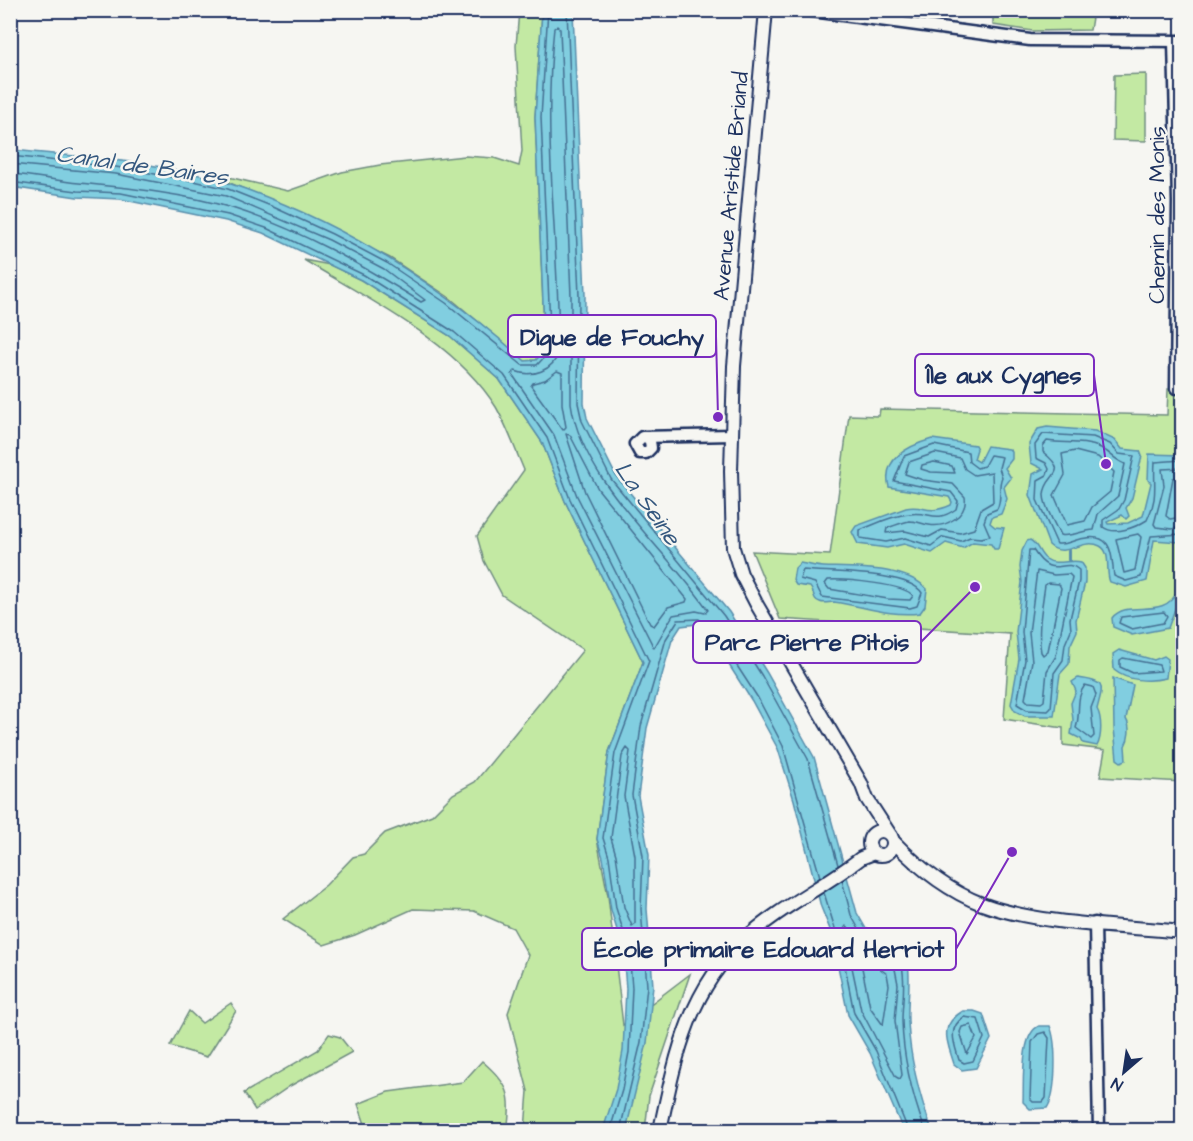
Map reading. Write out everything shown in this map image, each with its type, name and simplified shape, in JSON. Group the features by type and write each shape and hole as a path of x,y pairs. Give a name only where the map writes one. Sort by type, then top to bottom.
{"street":[{"name":"Avenue Aristide Briand","path":"766,10 734,366 730,524 733,548 741,574 861,783 867,799 892,838 913,862 956,892 982,904 1014,912 1182,932"},
{"path":"806,10 1030,39 1178,41"},
{"name":"Chemin des Monis","path":"1176,388 1178,41"},
{"path":"646,437 732,435"},
{"name":"Avenue Aristide Briand","path":"867,799 871,845 913,862"},
{"path":"660,1131 686,1025 707,982 746,938 859,860 880,831 892,838 888,853"},
{"path":"1095,923 1099,1131"}],"green space":[{"path":"993,10 1093,11 1090,30 1033,31 993,25"},
{"path":"519,11 542,11 535,117 545,351 536,360 525,361 450,298 390,258 273,201 230,183 220,175 288,191 342,172 380,165 465,156 494,158 519,166 522,151 516,46"},
{"path":"1146,74 1146,141 1113,140 1114,75"},
{"path":"304,260 330,265 361,280 450,336 499,379 542,442 565,501 643,662 609,752 597,839 608,896 623,1025 690,974 649,1096 645,1130 525,1130 528,1091 508,1013 528,955 513,928 474,911 413,909 355,935 324,945 283,919 326,885 353,857 364,854 385,833 432,815 453,794 475,782 583,650 502,595 484,561 477,536 524,470 496,407 479,383 458,362 409,324"},
{"path":"1168,389 1182,391 1182,782 1100,777 1105,750 1063,745 1063,728 1004,719 1010,634 780,619 752,551 830,555 849,415 879,416 880,409 1167,415"},
{"path":"231,1003 236,1011 207,1057 170,1046 189,1011 202,1023"},
{"path":"329,1034 340,1037 352,1052 290,1086 255,1110 244,1093 318,1050"},
{"path":"482,1061 498,1077 507,1091 509,1108 507,1130 367,1130 358,1104 388,1092 463,1082"}],"water":[{"name":"Canal de Baires","path":"542,11 573,11 585,295 584,403 587,418 616,476 729,612 767,673 814,757 857,913 865,927 908,962 908,1022 913,1064 932,1130 903,1130 870,1053 848,1015 831,932 821,907 794,800 778,749 752,701 710,635 697,624 681,626 672,640 647,728 638,796 649,855 647,909 653,986 647,1043 626,1130 603,1130 616,1089 623,1051 626,989 623,950 611,910 603,858 597,839 609,752 643,662 565,501 542,442 499,379 450,336 361,280 263,233 226,221 120,199 77,197 11,187 11,150 150,165 205,176 231,184 311,216 350,236 423,281 458,306 525,361 536,360 545,350 535,117"},
{"path":"1047,427 1095,431 1115,440 1122,449 1140,451 1142,456 1132,498 1126,508 1129,516 1126,519 1122,515 1107,522 1108,524 1128,523 1143,516 1151,483 1148,480 1149,454 1182,455 1182,537 1179,542 1154,540 1147,581 1126,587 1110,582 1106,553 1100,546 1087,544 1061,550 1049,545 1030,495 1033,474 1043,469 1031,463 1029,444 1038,429"},
{"path":"932,439 975,445 977,449 974,459 979,462 987,446 1009,449 1012,452 1012,459 1005,468 1011,478 1004,487 1007,499 1001,514 992,517 990,523 995,527 1004,528 998,549 994,549 991,544 973,542 963,548 946,543 932,553 904,544 887,548 858,544 852,532 856,526 906,508 936,510 951,505 949,497 889,487 889,468 900,454"},
{"path":"1030,540 1050,561 1081,562 1085,568 1085,582 1076,620 1077,631 1070,646 1069,664 1060,674 1054,716 1025,716 1015,711 1011,704 1019,659 1016,632 1022,582 1020,567 1022,551 1027,541"},
{"path":"800,563 821,567 864,568 906,576 918,581 927,589 925,606 920,613 898,614 834,602 822,603 816,600 810,587 796,585 793,580 795,568"},
{"path":"1182,565 1182,601 1176,606 1168,628 1132,635 1113,627 1112,618 1119,612 1127,609 1155,608 1172,599 1180,586"},
{"path":"1119,650 1154,660 1164,656 1168,659 1166,678 1139,680 1119,674 1114,670 1113,654"},
{"path":"1078,678 1094,681 1101,686 1097,709 1101,722 1101,733 1097,746 1083,743 1081,739 1071,734 1073,720 1071,703 1076,691 1072,682"},
{"path":"1113,678 1133,685 1126,719 1129,729 1125,746 1126,760 1121,762 1117,759 1114,728"},
{"path":"963,1011 983,1014 991,1039 976,1068 962,1070 954,1064 946,1034 950,1022"},
{"path":"1039,1026 1050,1026 1052,1034 1055,1055 1053,1091 1047,1108 1030,1109 1023,1102 1024,1060 1029,1039"}],"waterway":[{"path":"1069,551 1069,560"}],"place":[{"name":"Digue de Fouchy","path":"718,417"},
{"name":"Île aux Cygnes","path":"1106,464"},
{"name":"Parc Pierre Pitois","path":"975,587"},
{"name":"École primaire Edouard Herriot","path":"1012,852"}],"water label":[{"name":"La Seine","path":"648,503"}]}
